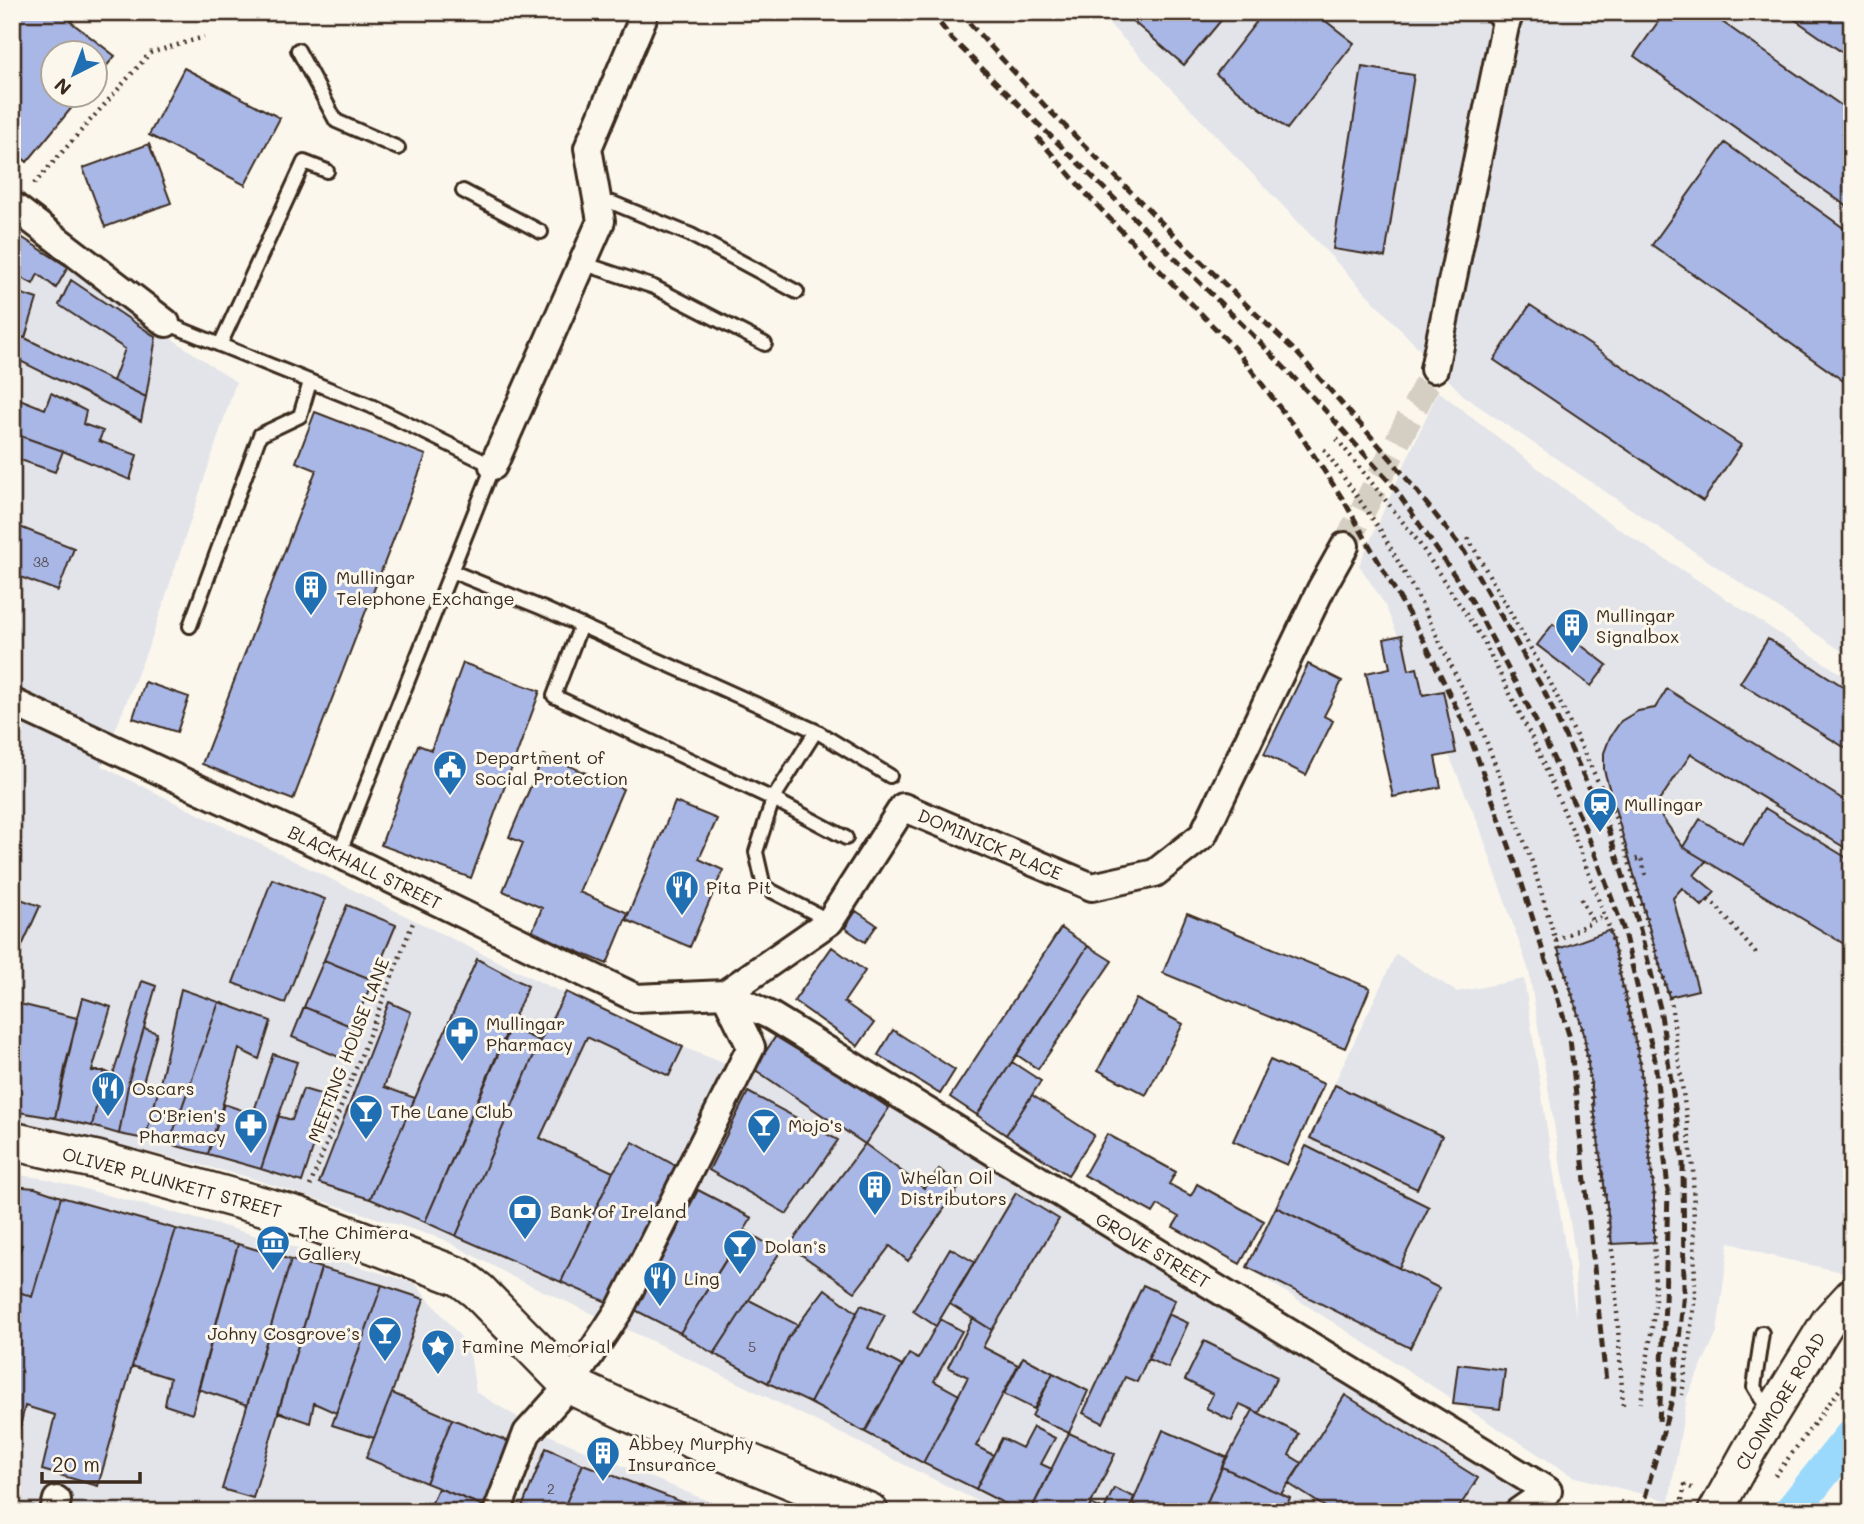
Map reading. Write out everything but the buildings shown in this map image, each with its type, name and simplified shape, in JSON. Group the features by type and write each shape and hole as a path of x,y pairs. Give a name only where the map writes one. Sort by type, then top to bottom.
{"main road":[{"name":"OLIVER PLUNKETT STREET","path":"12,1141 97,1160 298,1216 460,1277 478,1291 570,1385"},
{"path":"570,1385 643,1419 869,1512"}],"street":[{"path":"493,466 601,221 589,148 643,19 643,12"},
{"path":"1434,369 1501,17"},
{"path":"14,206 166,323"},
{"name":"DOMINICK PLACE","path":"725,994 830,922 903,807 1092,887 1154,873 1203,835 1321,589 1345,546"},
{"name":"BLACKHALL STREET","path":"12,702 339,854 636,998 725,994"},
{"path":"497,1512 527,1433 570,1385 620,1310 751,1047 725,994"},
{"name":"GROVE STREET","path":"725,994 771,1016 1548,1491 1518,1512"},
{"name":"CLONMORE ROAD","path":"1715,1512 1829,1320 1852,1295"}],"lane":[{"path":"298,50 336,121 398,148"},
{"path":"220,345 304,162 327,170"},
{"path":"463,191 541,232"},
{"path":"598,204 613,203 691,235 797,292"},
{"path":"582,263 654,287 765,344"},
{"path":"166,323 370,406 493,466 339,854"},
{"path":"190,626 260,435 300,416 310,382"},
{"path":"451,571 581,625 816,731 890,776"},
{"path":"581,625 554,695 773,799 846,838"},
{"path":"816,731 773,799 756,852 764,887 830,922"},
{"path":"1762,1333 1754,1387 1772,1415"}],"path":[{"path":"14,206 150,53 204,37"},
{"path":"1337,439 1417,540 1483,640 1532,738 1573,832 1604,915 1640,1062 1654,1194 1655,1306 1641,1403"},
{"path":"1324,449 1387,542 1419,599 1481,727 1532,862 1584,1034 1615,1266 1623,1405"},
{"path":"1468,538 1551,684 1617,821 1671,1002 1693,1168 1695,1296 1682,1395"},
{"path":"1601,788 1608,786"},
{"path":"1629,861 1641,858 1647,878"},
{"name":"MEETING HOUSE LANE","path":"298,1216 424,895"},
{"path":"1581,899 1592,920"},
{"path":"1708,900 1717,906 1759,957"},
{"path":"1556,941 1604,915"},
{"path":"1773,1480 1852,1373"},
{"path":"1616,1512 1620,1502 1663,1512"}],"shaded area":[{"path":"1098,12 1852,12 1852,658 1465,397"},
{"path":"12,231 236,382 153,635 101,766 542,983 728,1065 778,1033 1568,1512 1000,1512 667,1348 515,1278 443,1239 244,1176 52,1128 12,1121"},
{"path":"1438,391 1601,517 1852,681 1852,1266 1846,1273 1767,1255 1729,1242 1717,1332 1687,1397 1669,1501 1572,1476 1247,1267 1396,954 1457,992 1524,979 1576,1317 1575,1253 1529,971 1480,828 1384,603 1359,565"},
{"path":"12,1174 47,1179 227,1227 415,1283 469,1347 476,1392 522,1420 487,1512 12,1512"},
{"path":"545,1433 560,1440 735,1512 516,1512"}],"waterway":[{"path":"1791,1512 1852,1436"}],"tunnel":[{"path":"1345,546 1434,369"}],"railway":[{"path":"931,12 952,39 1252,334 1394,487 1472,601 1539,727 1585,828 1623,928 1655,1060 1668,1190 1659,1423"},
{"path":"959,12 1047,108 1298,354 1391,459 1464,551 1544,691 1607,826 1638,922 1660,1008 1683,1160 1684,1292 1673,1396 1641,1512"},
{"path":"1037,137 1090,198 1237,351 1299,433 1344,501 1424,641 1469,734 1517,868 1570,1038 1606,1382"}],"place":[{"name":"Mullingar Telephone Exchange","path":"311,617"},
{"name":"Mullingar Signalbox","path":"1572,655"},
{"name":"Department of Social Protection","path":"450,797"},
{"name":"Mullingar","path":"1600,834"},
{"name":"Pita Pit","path":"682,917"},
{"name":"Mullingar Pharmacy","path":"462,1063"},
{"name":"Oscars","path":"108,1118"},
{"name":"The Lane Club","path":"366,1141"},
{"name":"O'Brien's Pharmacy","path":"251,1155"},
{"name":"Mojo's","path":"764,1155"},
{"name":"Whelan Oil Distributors","path":"875,1217"},
{"name":"Bank of Ireland","path":"525,1241"},
{"name":"The Chimera Gallery","path":"273,1272"},
{"name":"Dolan’s","path":"740,1276"},
{"name":"Ling","path":"660,1308"},
{"name":"Johny Cosgrove’s","path":"385,1363"},
{"name":"Famine Memorial","path":"438,1376"},
{"name":"Abbey Murphy Insurance","path":"603,1483"}]}
